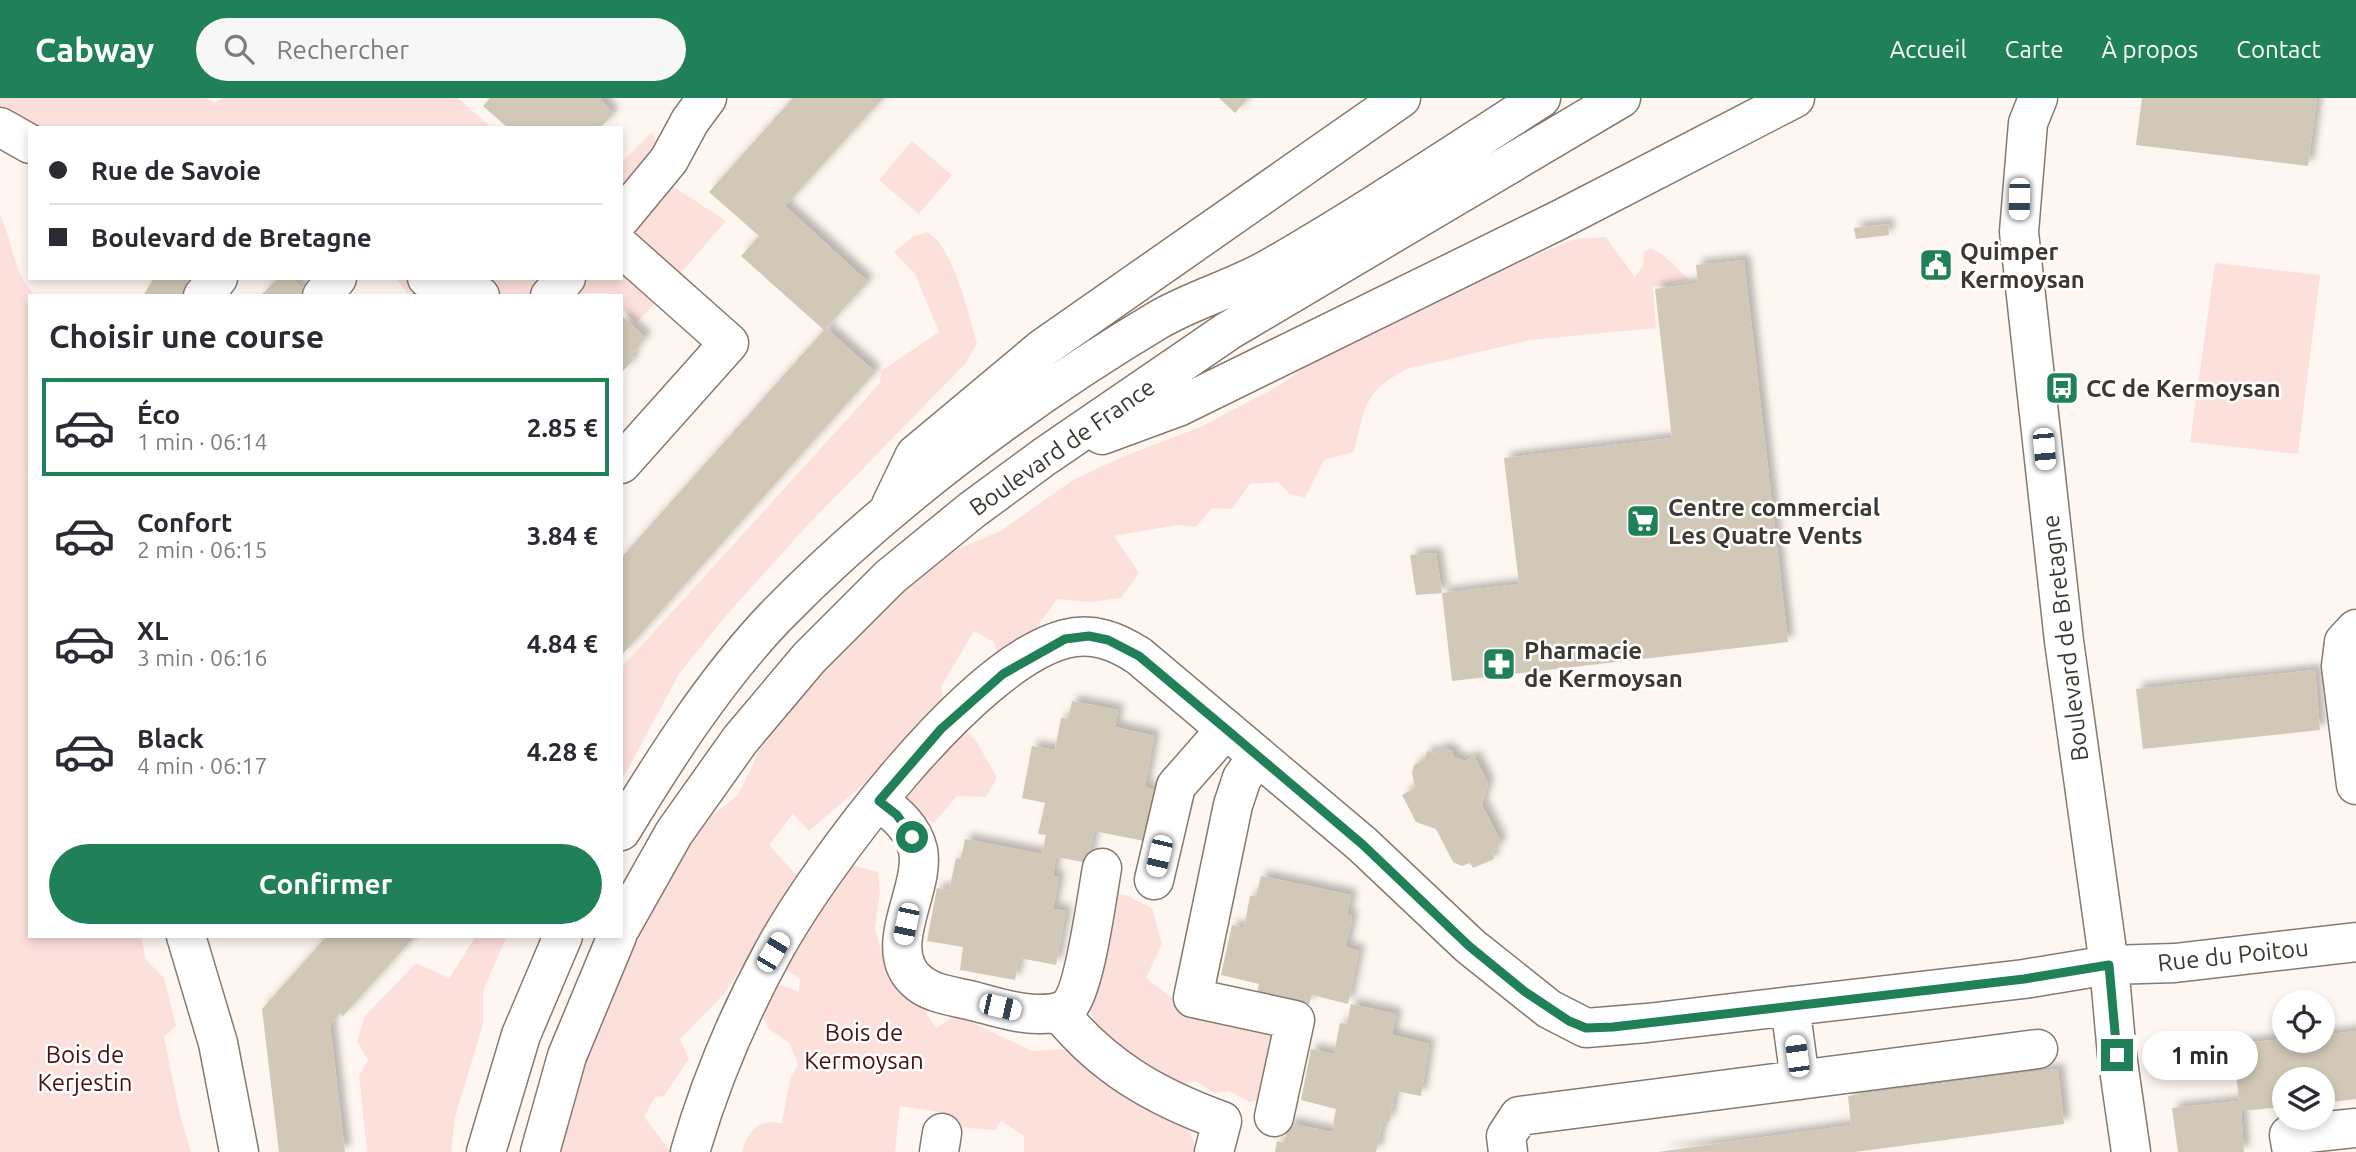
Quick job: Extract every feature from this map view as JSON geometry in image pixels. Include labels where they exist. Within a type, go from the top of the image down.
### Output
[{"type":"street","points":[[623,216],[669,160],[690,121],[707,98]]},
{"type":"street","points":[[889,511],[915,455],[1043,348],[1401,98]]},
{"type":"street","name":"Boulevard de France","points":[[623,828],[659,769],[737,662],[775,618],[889,511],[1039,398],[1160,319],[1269,268],[1541,98]]},
{"type":"street","name":"Boulevard de France","points":[[623,923],[674,833],[740,740],[809,658],[890,578],[972,510],[1044,457],[1228,331],[1621,98]]},
{"type":"street","points":[[1044,457],[1178,407],[1603,198],[1795,98]]},
{"type":"street","name":"Boulevard de Bretagne","points":[[2029,106],[2018,232],[2063,633],[2109,965],[2117,1055],[2131,1152]]},
{"type":"street","points":[[0,127],[28,143]]},
{"type":"street","points":[[623,249],[729,343],[623,462]]},
{"type":"street","points":[[205,294],[216,280]]},
{"type":"street","points":[[324,294],[335,280]]},
{"type":"street","points":[[433,280],[474,294]]},
{"type":"street","points":[[552,294],[564,280]]},
{"type":"street","points":[[2356,629],[2344,642],[2341,666],[2356,785]]},
{"type":"street","name":"Rue du Poitou","points":[[690,1152],[725,1051],[773,952],[828,867],[925,746],[981,691],[1024,660],[1065,639],[1098,637],[1128,649],[1362,844],[1488,962],[1569,1021],[1586,1028],[1790,1006],[2109,965],[2175,963],[2356,942]]},
{"type":"street","points":[[1154,880],[1176,786],[1226,729]]},
{"type":"street","points":[[1258,757],[1242,778],[1233,805],[1193,998],[1295,1020],[1274,1117]]},
{"type":"street","points":[[879,801],[897,815],[917,847],[918,867],[903,942],[903,956],[912,977],[934,992],[1034,1014],[1059,1012],[1067,1008],[1078,988],[1102,868]]},
{"type":"street","points":[[187,938],[218,1043],[239,1152]]},
{"type":"street","points":[[486,1152],[526,1023],[563,938]]},
{"type":"street","points":[[540,1152],[567,1056],[616,938]]},
{"type":"street","points":[[1790,1006],[1800,1080]]},
{"type":"street","points":[[1059,1012],[1083,1040],[1129,1079],[1163,1098],[1222,1121],[1214,1152]]},
{"type":"street","points":[[1508,1152],[1506,1136],[1519,1116],[2038,1049]]},
{"type":"street","points":[[2291,1152],[2289,1136],[2356,1128]]},
{"type":"green space","points":[[0,98],[206,98],[215,103],[222,98],[458,98],[490,126],[36,126],[0,110]]},
{"type":"green space","points":[[652,132],[671,185],[726,221],[637,323],[623,310],[623,294],[408,294],[397,280],[623,280],[623,161]]},
{"type":"green space","points":[[912,141],[952,175],[919,214],[879,180]]},
{"type":"green space","name":"Bois de Kerjestin","points":[[0,215],[22,278],[34,294],[28,294],[28,938],[141,938],[146,960],[164,978],[176,1026],[164,1037],[179,1111],[191,1152],[0,1152]]},
{"type":"green space","points":[[927,232],[945,251],[965,299],[977,343],[965,364],[803,530],[724,618],[679,674],[623,778],[623,666],[880,383],[881,371],[939,332],[915,274],[894,252],[914,236]]},
{"type":"green space","points":[[1606,237],[1635,277],[1644,264],[1643,253],[1650,248],[1662,254],[1690,280],[1653,287],[1656,328],[1530,340],[1407,369],[1382,385],[1374,394],[1364,412],[1354,452],[1324,460],[1305,498],[1290,494],[1278,482],[1250,484],[1232,509],[1212,508],[1196,527],[1177,525],[1114,536],[1139,573],[1121,598],[1090,602],[1057,599],[1034,631],[999,660],[994,642],[974,631],[941,687],[945,709],[977,742],[997,778],[986,797],[957,796],[934,823],[919,813],[880,770],[809,831],[793,814],[769,845],[799,878],[724,994],[680,1039],[689,1059],[664,1096],[655,1097],[644,1117],[671,1152],[557,1152],[567,1106],[618,966],[667,880],[710,817],[738,795],[760,749],[787,717],[808,685],[938,558],[1002,530],[1073,480],[1122,457],[1200,427],[1278,386],[1304,368],[1533,256],[1574,239]]},
{"type":"green space","points":[[2215,263],[2320,275],[2298,454],[2190,442]]},
{"type":"green space","name":"Bois de Kermoysan","points":[[841,862],[878,872],[880,891],[875,928],[884,961],[922,993],[925,1011],[936,1028],[956,1015],[1032,1051],[1059,1049],[1084,1053],[1101,1046],[1096,1023],[1080,992],[1105,893],[1126,895],[1152,908],[1162,944],[1146,978],[1197,1017],[1215,1023],[1253,1023],[1275,1037],[1263,1098],[1250,1102],[1229,1091],[1214,1093],[1196,1081],[1185,1084],[1170,1112],[1191,1135],[1194,1152],[1024,1152],[1024,1136],[1001,1121],[995,1130],[942,1126],[940,1112],[900,1106],[895,1152],[742,1152],[747,1138],[755,1128],[767,1123],[782,1123],[790,1079],[798,1064],[789,1043],[769,1029],[759,1009],[772,988],[782,985],[799,992],[800,978],[777,966]]},
{"type":"green space","points":[[475,938],[506,938],[483,991],[483,1024],[455,1117],[451,1152],[367,1152],[359,1076],[368,1060],[357,1041],[365,1016],[416,963],[449,978]]},
{"type":"building","points":[[490,98],[600,98],[613,114],[602,126],[506,126],[483,106]]},
{"type":"building","points":[[793,98],[883,98],[785,206],[868,282],[826,328],[875,372],[623,654],[623,556],[824,330],[741,256],[759,236],[709,192]]},
{"type":"building","points":[[1219,98],[1248,98],[1235,113]]},
{"type":"building","points":[[2142,98],[2317,98],[2308,166],[2136,145]]},
{"type":"building","points":[[1888,224],[1889,235],[1856,239],[1854,228]]},
{"type":"building","name":"Centre commercial Les Quatre Vents","points":[[1744,260],[1788,642],[1452,681],[1442,593],[1519,584],[1504,458],[1672,438],[1655,289],[1698,283],[1696,265]]},
{"type":"building","points":[[153,280],[197,280],[187,294],[144,294]]},
{"type":"building","points":[[277,280],[294,280],[305,291],[303,294],[262,294]]},
{"type":"building","points":[[623,317],[646,338],[631,355],[634,359],[623,371]]},
{"type":"building","points":[[1436,553],[1442,593],[1416,595],[1410,555]]},
{"type":"building","points":[[2315,670],[2320,730],[2143,749],[2136,689]]},
{"type":"building","points":[[1072,701],[1118,710],[1115,727],[1154,736],[1145,787],[1154,790],[1144,841],[1094,831],[1088,863],[1056,857],[1053,876],[1059,877],[1053,909],[1066,911],[1056,965],[1019,958],[1015,980],[960,970],[963,947],[927,941],[937,888],[949,890],[956,858],[961,859],[965,839],[1042,854],[1046,835],[1038,834],[1045,803],[1022,798],[1032,746],[1055,750],[1061,718],[1068,719]]},
{"type":"building","points":[[1443,748],[1452,751],[1454,757],[1465,761],[1474,756],[1488,783],[1482,805],[1500,840],[1499,847],[1492,851],[1494,859],[1473,868],[1470,863],[1462,866],[1453,862],[1436,829],[1416,822],[1402,795],[1415,788],[1412,773],[1414,765],[1424,760],[1427,751],[1434,753]]},
{"type":"building","points":[[1261,876],[1351,895],[1347,914],[1352,917],[1346,947],[1359,951],[1348,1004],[1312,995],[1309,1004],[1257,992],[1259,984],[1221,975],[1232,925],[1244,928],[1250,896],[1256,896]]},
{"type":"building","points":[[325,938],[413,938],[343,1016],[340,1013],[330,1025],[345,1152],[279,1152],[262,1009]]},
{"type":"building","points":[[1351,1004],[1396,1014],[1392,1035],[1429,1044],[1421,1096],[1395,1091],[1389,1122],[1383,1121],[1376,1152],[1275,1152],[1277,1141],[1284,1143],[1289,1123],[1332,1132],[1336,1109],[1301,1100],[1311,1049],[1334,1054],[1340,1023],[1347,1024]]},
{"type":"building","points":[[2356,1031],[2356,1099],[2335,1101],[2335,1067],[2272,1067],[2272,1108],[2241,1111],[2244,1152],[2178,1152],[2172,1108],[2239,1101],[2233,1044],[2272,1040],[2272,1053],[2335,1053],[2335,1033]]},
{"type":"building","points":[[2058,1069],[2064,1124],[1855,1152],[1658,1152],[1851,1125],[1848,1096]]},
{"type":"place","name":"Quimper Kermoysan","points":[[1936,265]]},
{"type":"place","name":"CC de Kermoysan","points":[[2062,388]]},
{"type":"place","name":"Centre commercial Les Quatre Vents","points":[[1643,521]]},
{"type":"place","name":"Pharmacie de Kermoysan","points":[[1499,664]]},
{"type":"route","points":[[912,837],[897,815],[879,801],[925,746],[981,691],[1024,660],[1065,639],[1098,637],[1139,656],[1362,844],[1497,970],[1549,1009],[1586,1028],[2024,979],[2109,965],[2117,1055]]}]
